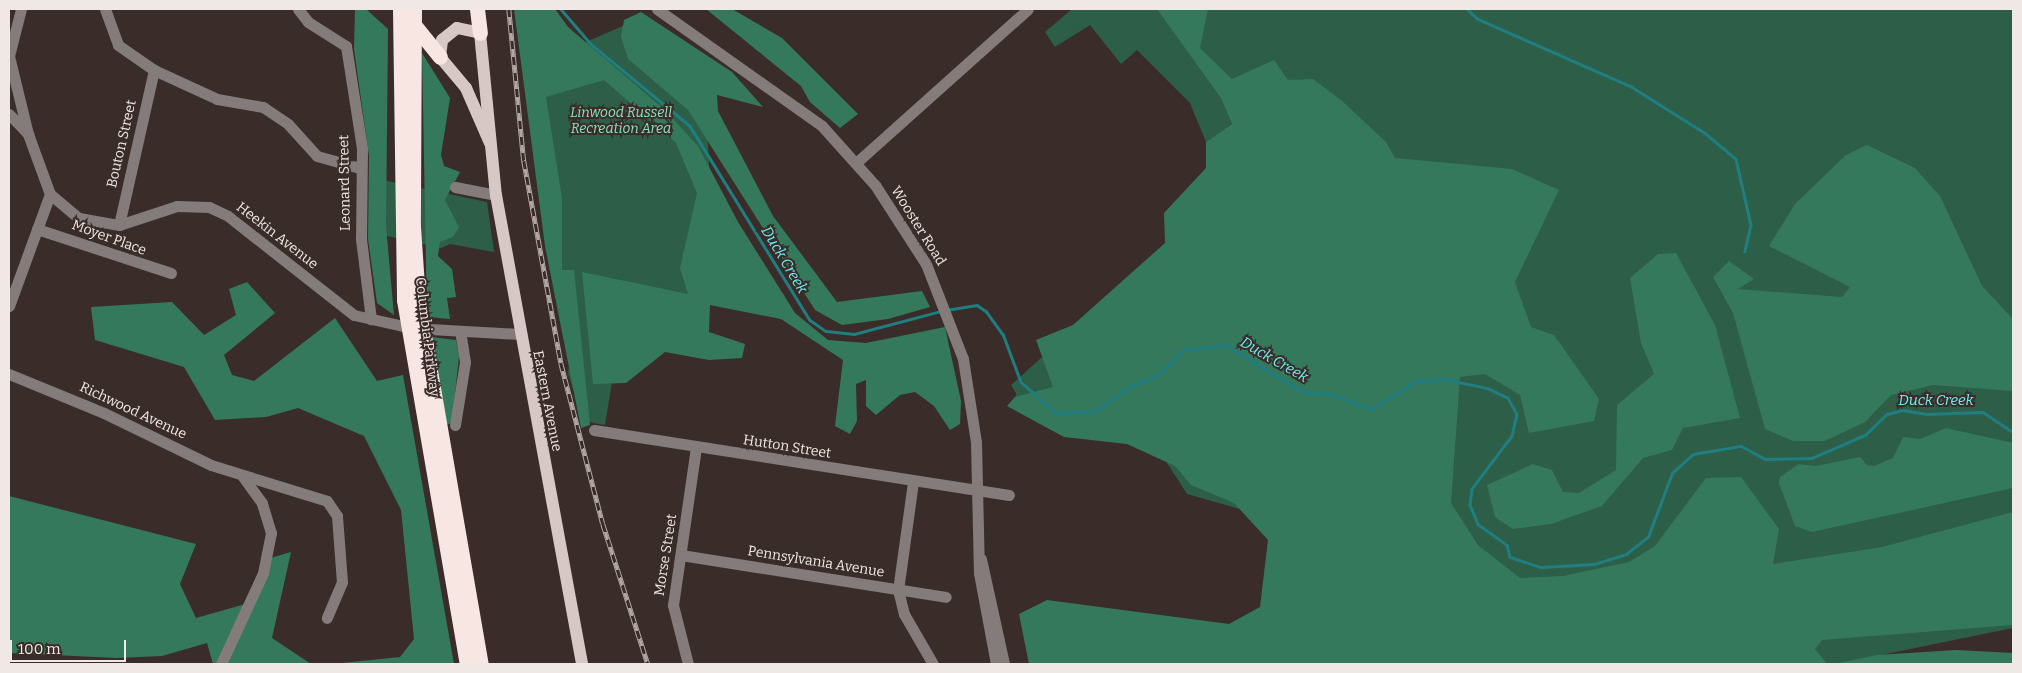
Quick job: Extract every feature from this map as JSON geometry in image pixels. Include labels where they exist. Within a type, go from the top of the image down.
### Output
[{"type":"highway","name":"Columbia Parkway","points":[[400,9],[400,49],[411,300],[418,356],[467,664]]},
{"type":"highway","points":[[400,9],[440,57]]},
{"type":"highway","name":"Columbia Parkway","points":[[411,300],[414,9]]},
{"type":"highway","points":[[477,9],[480,33]]},
{"type":"highway","name":"Columbia Parkway","points":[[418,356],[481,664]]},
{"type":"main road","points":[[480,33],[451,30],[442,40],[440,57],[466,88],[490,143]]},
{"type":"main road","name":"Eastern Avenue","points":[[480,33],[496,195],[519,334],[582,664]]},
{"type":"street","points":[[10,299],[50,194],[28,134],[9,56],[21,9]]},
{"type":"street","points":[[105,9],[118,45],[154,70],[210,97],[263,107],[288,124],[317,156],[360,168]]},
{"type":"street","name":"Leonard Street","points":[[298,9],[308,22],[346,46],[362,148],[360,168],[361,239],[372,319]]},
{"type":"street","name":"Wooster Road","points":[[657,9],[803,110],[856,162],[894,212],[938,289],[958,342],[976,442],[975,488],[981,559],[989,640],[996,664]]},
{"type":"street","points":[[856,162],[1028,9]]},
{"type":"street","name":"Bouton Street","points":[[119,225],[154,70]]},
{"type":"street","points":[[9,114],[28,134]]},
{"type":"street","points":[[455,187],[496,195]]},
{"type":"street","name":"Heekin Avenue","points":[[50,194],[79,218],[119,225],[177,206],[209,207],[228,216],[345,309],[372,319],[460,332],[519,334]]},
{"type":"street","name":"Moyer Place","points":[[37,229],[171,274]]},
{"type":"street","points":[[455,425],[465,362],[460,332]]},
{"type":"street","name":"Richwood Avenue","points":[[9,374],[243,477],[322,498],[335,510],[342,582],[327,618]]},
{"type":"street","name":"Hutton Street","points":[[594,430],[913,482],[975,488]]},
{"type":"street","name":"Morse Street","points":[[688,664],[673,605],[696,448]]},
{"type":"street","points":[[221,664],[263,573],[271,533],[267,512],[243,477]]},
{"type":"street","points":[[913,482],[898,590],[904,614],[932,662]]},
{"type":"street","points":[[975,488],[1009,495]]},
{"type":"street","name":"Pennsylvania Avenue","points":[[681,555],[946,597]]},
{"type":"street","name":"Wooster Road","points":[[981,559],[1004,664]]},
{"type":"street","points":[[989,640],[990,664]]},
{"type":"green space","points":[[355,9],[366,9],[388,29],[386,226],[394,315],[377,303],[368,239],[369,156],[354,49]]},
{"type":"green space","points":[[514,9],[555,9],[568,27],[665,110],[698,146],[738,222],[795,313],[828,340],[866,343],[945,327],[961,401],[960,424],[950,430],[934,406],[915,392],[900,395],[876,415],[866,406],[866,380],[856,384],[857,421],[850,434],[835,426],[843,360],[781,319],[710,305],[709,332],[745,344],[742,358],[709,360],[665,352],[626,383],[593,384],[582,272],[688,294],[680,268],[697,193],[676,143],[604,80],[546,97],[562,198],[562,270],[574,270],[590,425],[581,428],[545,246]]},
{"type":"green space","points":[[706,9],[732,9],[782,38],[858,114],[840,128],[810,102],[801,86]]},
{"type":"green space","points":[[1072,9],[2013,9],[2013,628],[1837,664],[1280,664],[1289,523],[1187,494],[1148,433],[1015,404],[1016,393],[1011,385],[1267,155],[1225,107],[1232,124],[1206,142],[1190,103],[1137,50],[1121,64],[1090,25],[1055,47],[1045,32]]},
{"type":"green space","points":[[1157,9],[1208,9],[1200,48],[1232,79],[1274,60],[1288,80],[1313,79],[1341,100],[1386,142],[1395,158],[1512,169],[1559,190],[1515,282],[1531,327],[1554,335],[1599,399],[1594,421],[1529,433],[1520,395],[1485,374],[1460,377],[1451,503],[1478,545],[1520,578],[1563,576],[1629,562],[1655,546],[1706,478],[1741,477],[1779,529],[1773,564],[1882,547],[2013,512],[2013,625],[1822,640],[1815,649],[1827,664],[1029,664],[1019,614],[1047,600],[1229,624],[1260,607],[1268,540],[1234,503],[1191,485],[1175,466],[1127,444],[1064,437],[1007,406],[1015,397],[1053,387],[1036,340],[1073,325],[1165,243],[1164,213],[1206,168],[1206,142],[1232,124],[1221,98]]},
{"type":"green space","points":[[641,12],[732,72],[763,107],[717,95],[718,111],[773,216],[837,302],[922,291],[930,307],[888,319],[842,325],[815,310],[688,110],[628,59],[621,37],[624,20]]},
{"type":"green space","name":"Linwood Russell Recreation Area","points":[[634,21],[704,72],[710,181],[694,344],[619,339],[605,425],[583,421],[568,373],[573,337],[525,41],[545,60]]},
{"type":"green space","points":[[422,53],[450,98],[441,155],[444,166],[460,172],[445,200],[459,227],[453,237],[440,242],[438,256],[452,269],[456,297],[447,298],[450,319],[427,317]]},
{"type":"green space","points":[[1867,145],[1915,168],[1940,196],[1982,286],[2013,319],[2013,391],[1933,385],[1891,395],[1865,422],[1825,441],[1793,441],[1765,429],[1733,313],[1713,277],[1729,261],[1754,279],[1738,289],[1842,297],[1850,287],[1769,246],[1795,204],[1846,155]]},
{"type":"green space","points":[[373,178],[487,202],[494,252],[450,244],[441,248],[369,232]]},
{"type":"green space","points":[[1676,253],[1715,325],[1740,418],[1683,428],[1672,450],[1643,458],[1602,506],[1551,524],[1513,529],[1495,517],[1487,485],[1533,464],[1552,470],[1563,492],[1579,493],[1616,470],[1617,405],[1654,374],[1641,343],[1630,278],[1658,254]]},
{"type":"green space","points":[[247,282],[275,313],[224,355],[232,375],[254,381],[335,318],[377,381],[403,375],[454,664],[332,664],[400,657],[414,639],[401,510],[364,436],[298,408],[266,417],[215,420],[184,367],[95,340],[91,307],[172,302],[204,335],[236,315],[229,289]]},
{"type":"green space","points":[[431,337],[456,340],[459,356],[452,423],[445,425]]},
{"type":"green space","points":[[1946,428],[2013,443],[2013,488],[1812,532],[1795,526],[1779,483],[1780,477],[1799,464],[1816,466],[1860,457],[1867,465],[1874,466],[1893,458],[1903,437],[1920,439]]},
{"type":"green space","points":[[9,496],[196,544],[180,584],[196,618],[249,603],[267,559],[291,552],[272,638],[311,664],[213,664],[207,643],[162,656],[117,658],[9,653]]},
{"type":"green space","points":[[1956,650],[2013,653],[2013,664],[1834,664],[1877,655]]},
{"type":"waterway","name":"Duck Creek","points":[[561,9],[591,44],[690,126],[810,320],[826,331],[854,334],[941,311]]},
{"type":"waterway","points":[[1467,9],[1478,19],[1632,87],[1705,133],[1736,159],[1751,225],[1745,251]]},
{"type":"waterway","name":"Duck Creek","points":[[946,310],[977,305],[986,311],[1003,334],[1021,382],[1056,413],[1096,411],[1129,387],[1158,375],[1184,350],[1226,345],[1303,392],[1331,394],[1372,409],[1416,381],[1444,379],[1487,388],[1508,398],[1517,414],[1512,436],[1472,489],[1470,505],[1478,524],[1507,545],[1510,557],[1541,567],[1594,564],[1626,554],[1648,537],[1672,473],[1693,454],[1741,446],[1765,459],[1812,458],[1865,435],[1887,414],[1903,410],[1926,414],[1983,412],[2013,432]]},
{"type":"railway","points":[[509,9],[524,161],[561,363],[603,524],[648,664]]}]
